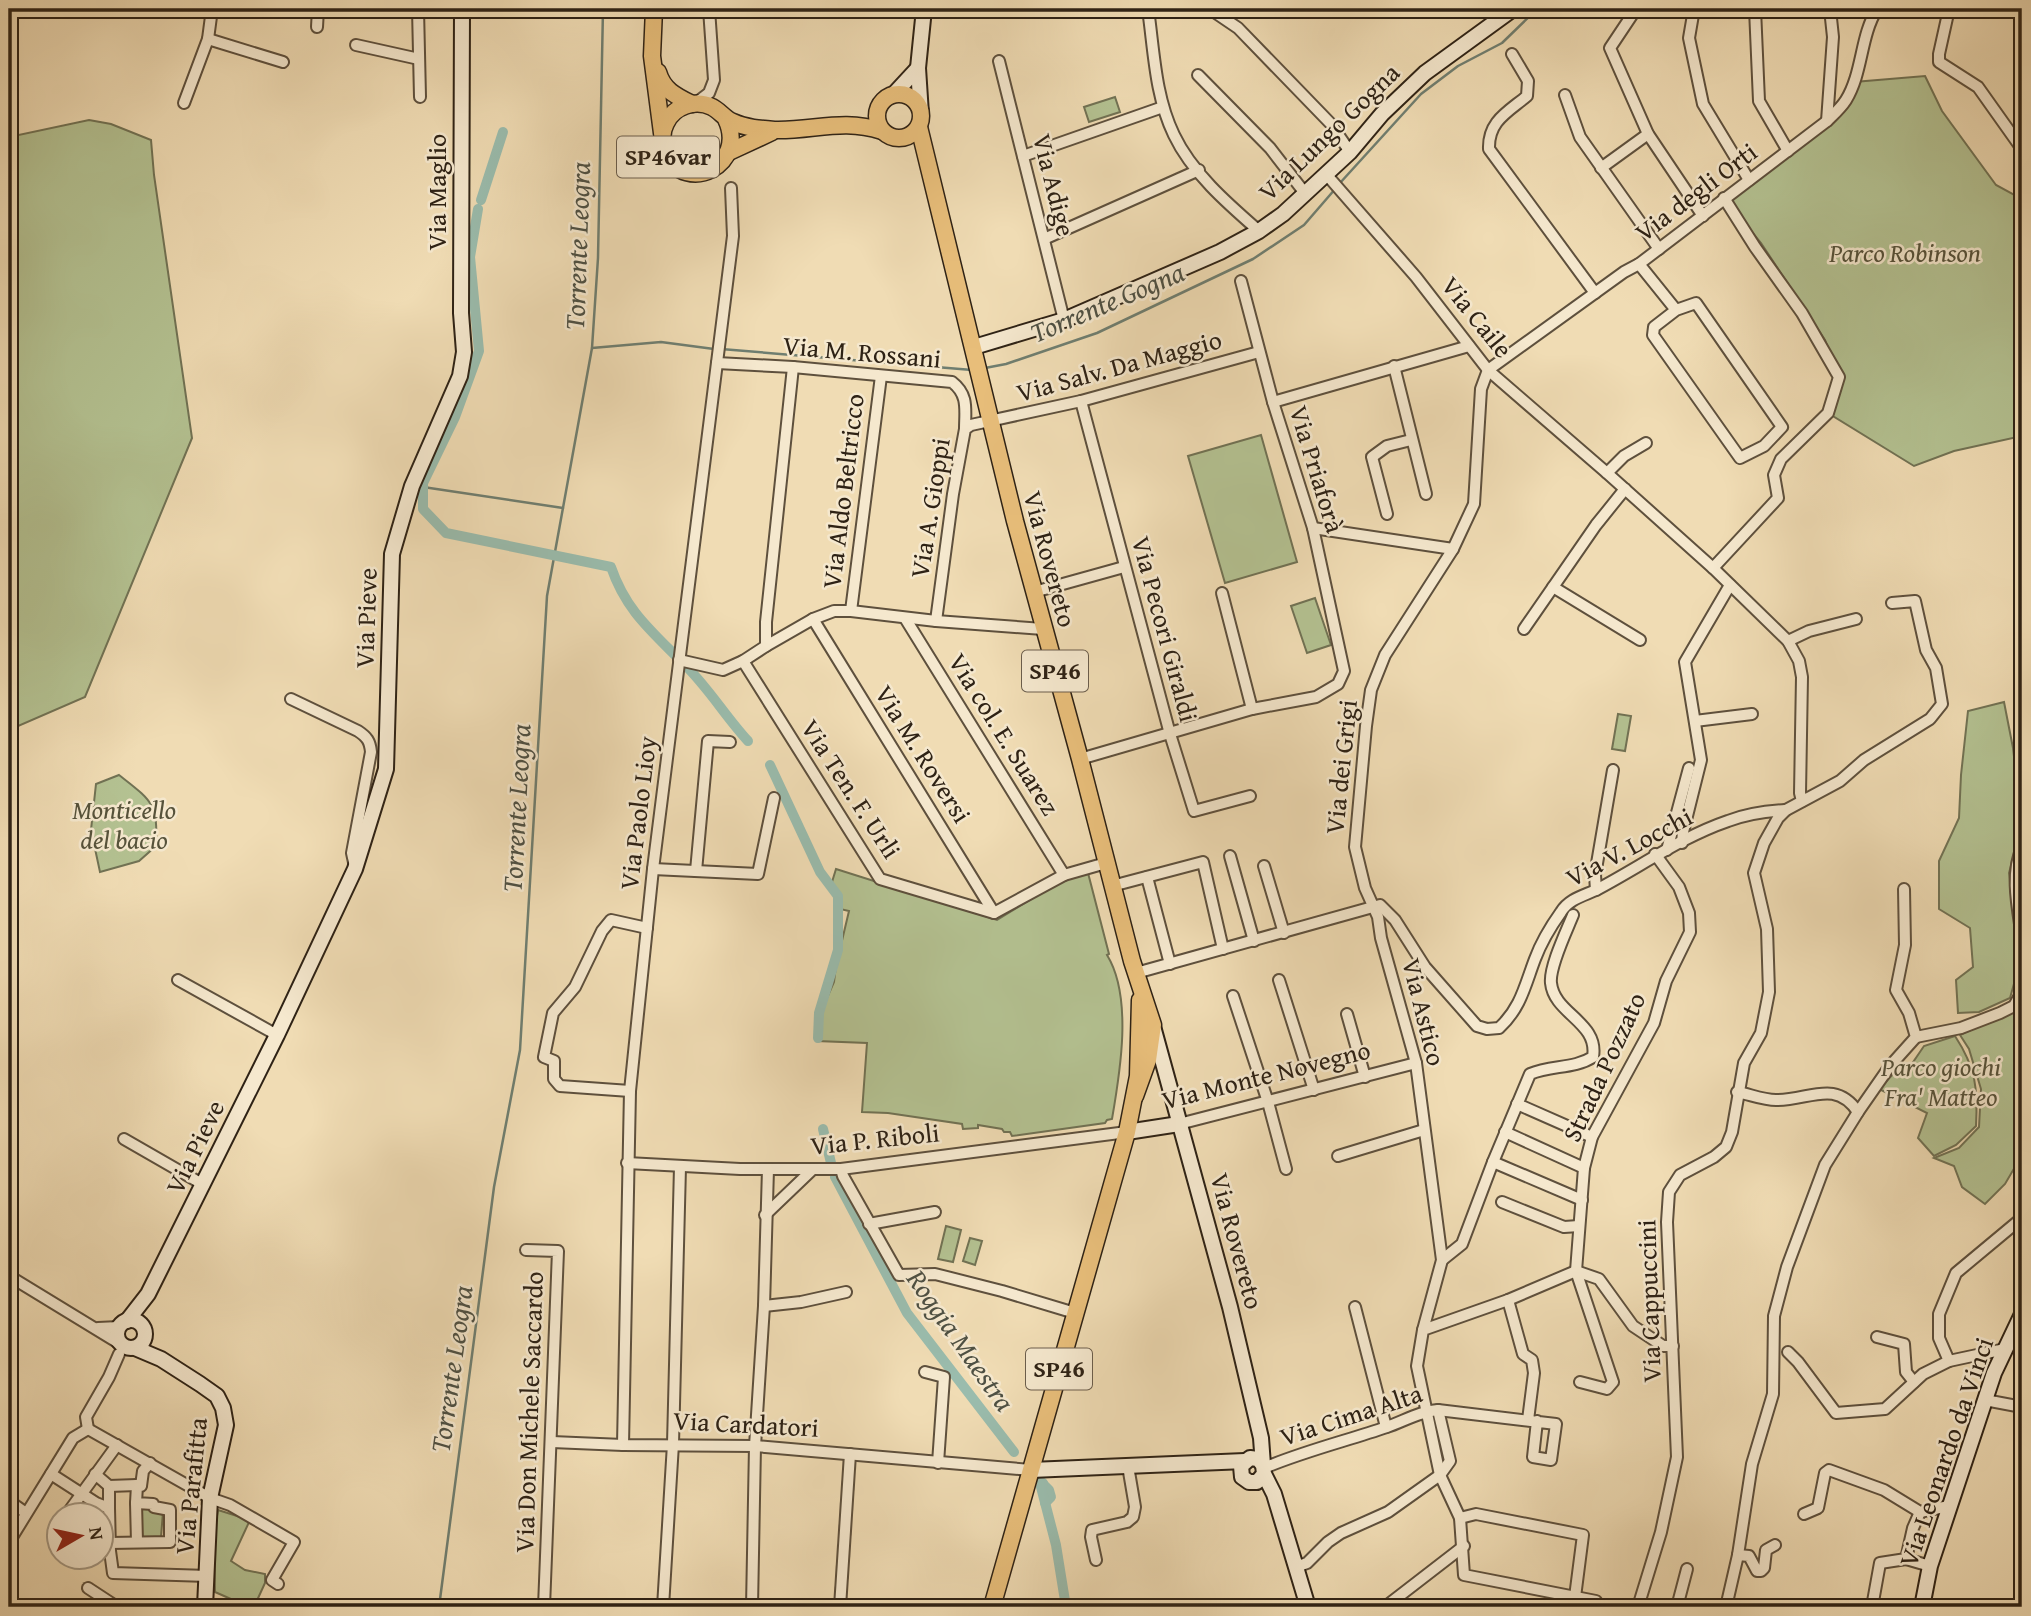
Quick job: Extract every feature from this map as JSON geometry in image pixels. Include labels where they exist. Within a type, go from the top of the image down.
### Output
[{"type":"main road","name":"SP46var","points":[[653,9],[652,56],[662,144],[666,155],[682,170],[704,173],[714,169],[723,162],[729,152],[732,135],[726,119]]},
{"type":"main road","name":"SP46var","points":[[653,35],[660,80],[666,88],[676,97],[713,107],[726,119],[748,127],[777,130],[835,124],[860,125],[888,135]]},
{"type":"main road","name":"SP46var","points":[[835,124],[864,114],[893,95]]},
{"type":"main road","points":[[879,106],[877,119],[888,135],[908,137],[920,121],[920,108],[906,95],[893,95]]},
{"type":"main road","name":"SP46var","points":[[662,133],[672,113],[694,103]]},
{"type":"main road","name":"SP46","points":[[920,121],[928,174],[975,353]]},
{"type":"main road","name":"SP46var","points":[[729,152],[777,130]]},
{"type":"main road","name":"SP46","points":[[888,135],[911,149],[928,174]]},
{"type":"main road","name":"Via Rovereto","points":[[975,353],[1043,629],[1080,759],[1148,1022]]},
{"type":"main road","name":"SP46","points":[[1135,1096],[1155,1058],[1148,1022]]},
{"type":"main road","name":"SP46","points":[[992,1607],[1127,1132],[1148,1022]]},
{"type":"street","points":[[184,103],[208,39],[212,9]]},
{"type":"street","points":[[317,27],[318,9]]},
{"type":"street","points":[[418,9],[420,97]]},
{"type":"street","name":"Via Maglio","points":[[460,376],[464,352],[461,313],[462,9]]},
{"type":"street","points":[[694,103],[709,93],[714,80],[709,9]]},
{"type":"street","name":"SP46","points":[[920,121],[918,68],[924,9]]},
{"type":"street","points":[[1149,9],[1157,76],[1163,107],[1173,134],[1226,202],[1259,231]]},
{"type":"street","points":[[1210,9],[1247,38],[1331,124],[1350,152]]},
{"type":"street","name":"Via Lungo Gogna","points":[[975,353],[1064,320],[1220,252],[1259,231],[1283,215],[1304,192],[1329,176],[1382,114],[1425,73],[1513,9]]},
{"type":"street","points":[[1636,9],[1610,48],[1648,134],[1703,216]]},
{"type":"street","points":[[1694,9],[1689,38],[1703,104],[1749,180]]},
{"type":"street","points":[[1755,9],[1759,101],[1788,151]]},
{"type":"street","points":[[1827,121],[1833,37],[1830,9]]},
{"type":"street","name":"Via degli Orti","points":[[1488,370],[1639,264],[1827,121],[1845,102],[1854,82],[1864,37],[1877,9]]},
{"type":"street","points":[[1949,9],[1939,62],[1978,87],[2022,149]]},
{"type":"street","points":[[208,39],[284,62]]},
{"type":"street","points":[[356,45],[419,59]]},
{"type":"street","points":[[1512,54],[1528,81],[1527,96],[1496,122],[1488,134],[1489,149],[1595,293]]},
{"type":"street","name":"Via Adige","points":[[999,61],[1064,320]]},
{"type":"street","points":[[893,95],[918,68]]},
{"type":"street","points":[[1198,75],[1270,148],[1304,192]]},
{"type":"street","points":[[1564,95],[1580,137],[1659,249]]},
{"type":"street","points":[[1023,156],[1163,107]]},
{"type":"street","points":[[1601,168],[1648,134]]},
{"type":"street","points":[[1044,239],[1199,170]]},
{"type":"street","name":"Via Caile","points":[[1329,176],[1416,277],[1488,370],[1713,568],[1788,641],[1799,661],[1802,677],[1802,801]]},
{"type":"street","name":"Via Paolo Lioy","points":[[623,1445],[630,1091],[653,869],[733,236],[731,188]]},
{"type":"street","points":[[1713,568],[1779,498],[1774,475],[1781,459],[1828,412],[1839,377],[1802,313],[1724,198]]},
{"type":"street","points":[[1639,264],[1676,310]]},
{"type":"street","name":"Via Priaforà","points":[[1241,281],[1273,402],[1313,528],[1344,671],[1338,684],[1316,697],[1252,709]]},
{"type":"street","points":[[1696,303],[1782,427],[1763,446],[1740,458],[1653,335],[1654,327],[1676,310],[1696,303]]},
{"type":"street","points":[[1273,402],[1469,346]]},
{"type":"street","name":"Via Salv. Da Maggio","points":[[990,422],[1081,401],[1259,352]]},
{"type":"street","name":"Via M. Rossani","points":[[717,359],[952,382],[960,388],[965,398],[965,429]]},
{"type":"street","points":[[1394,366],[1426,494]]},
{"type":"street","points":[[766,646],[766,622],[793,367]]},
{"type":"street","name":"Via dei Grigi","points":[[1373,908],[1356,847],[1371,690],[1385,655],[1453,549],[1474,504],[1481,389],[1488,370]]},
{"type":"street","name":"Via Pieve","points":[[123,1324],[148,1294],[204,1185],[355,869],[386,769],[392,554],[412,485],[460,376]]},
{"type":"street","name":"Via Aldo Beltricco","points":[[851,611],[881,376]]},
{"type":"street","name":"Via Pecori Giraldi","points":[[1081,401],[1170,734],[1194,811],[1250,796]]},
{"type":"street","name":"Via A. Gioppi","points":[[936,621],[965,429],[971,425],[990,422]]},
{"type":"street","points":[[1387,514],[1372,457],[1387,446],[1411,440]]},
{"type":"street","points":[[1607,473],[1624,456],[1646,443]]},
{"type":"street","points":[[1524,629],[1596,525],[1625,489]]},
{"type":"street","points":[[1313,528],[1453,549]]},
{"type":"street","points":[[1034,592],[1124,567]]},
{"type":"street","points":[[1682,843],[1701,760],[1685,662],[1730,585]]},
{"type":"street","points":[[1553,587],[1640,640]]},
{"type":"street","points":[[1080,759],[1252,709],[1222,593]]},
{"type":"street","name":"Via Cappuccini","points":[[1638,1607],[1661,1532],[1677,1457],[1667,1222],[1670,1192],[1680,1175],[1714,1157],[1726,1147],[1732,1132],[1744,1063],[1761,1033],[1769,992],[1767,929],[1754,873],[1764,843],[1778,818],[1786,810],[1840,781],[1864,760],[1930,719],[1942,704],[1936,668],[1926,650],[1915,601],[1892,603]]},
{"type":"street","points":[[679,660],[723,670],[743,662],[813,619],[834,611],[1043,629]]},
{"type":"street","name":"Via col. E. Suarez","points":[[905,618],[1064,875]]},
{"type":"street","name":"Via M. Roversi","points":[[813,619],[995,913]]},
{"type":"street","points":[[1788,641],[1809,631],[1856,619]]},
{"type":"street","name":"Via Ten. F. Urli","points":[[743,662],[880,879],[995,913]]},
{"type":"street","name":"Via Pieve","points":[[292,699],[358,731],[366,736],[370,744],[371,752],[352,853],[355,869]]},
{"type":"street","points":[[1695,721],[1752,714]]},
{"type":"street","points":[[696,872],[708,741],[730,742]]},
{"type":"street","points":[[1667,850],[1689,768]]},
{"type":"street","points":[[1596,890],[1595,875],[1613,770]]},
{"type":"street","points":[[653,869],[758,874],[774,798]]},
{"type":"street","name":"Via V. Locchi","points":[[1373,908],[1380,905],[1395,920],[1425,967],[1477,1026],[1499,1028],[1521,1002],[1536,956],[1562,909],[1574,899],[1596,890],[1655,855],[1728,821],[1766,811],[1786,810]]},
{"type":"street","points":[[2022,848],[2017,859],[2016,888],[2022,937]]},
{"type":"street","name":"Strada Pozzato","points":[[1576,1271],[1584,1168],[1592,1137],[1654,1023],[1667,981],[1690,932],[1689,914],[1679,887],[1655,855]]},
{"type":"street","points":[[1230,856],[1254,941]]},
{"type":"street","points":[[1112,886],[1203,862],[1223,949]]},
{"type":"street","points":[[995,913],[1064,875],[1106,863]]},
{"type":"street","points":[[1264,866],[1284,933]]},
{"type":"street","points":[[1147,877],[1170,964]]},
{"type":"street","points":[[1904,889],[1905,945],[1896,990],[1914,1024],[1916,1037]]},
{"type":"street","points":[[1138,979],[1170,964],[1373,908]]},
{"type":"street","name":"Via Astico","points":[[1373,908],[1378,917],[1381,938],[1416,1063],[1442,1260],[1423,1330],[1417,1366],[1440,1475],[1460,1518],[1464,1575],[1569,1596]]},
{"type":"street","points":[[1442,1260],[1462,1244],[1530,1074],[1545,1068],[1580,1065],[1594,1057],[1595,1047],[1588,1031],[1555,997],[1550,981],[1559,947],[1573,915]]},
{"type":"street","points":[[630,1091],[560,1086],[554,1079],[554,1061],[544,1057],[553,1013],[575,988],[602,931],[611,920],[647,928]]},
{"type":"street","points":[[1279,980],[1314,1090]]},
{"type":"street","points":[[178,981],[278,1035]]},
{"type":"street","points":[[1726,1607],[1738,1555],[1752,1464],[1773,1394],[1774,1315],[1787,1267],[1825,1166],[1890,1066],[1916,1037],[1961,1028],[2000,1013],[2014,1006],[2022,992]]},
{"type":"street","points":[[1233,996],[1268,1102],[1286,1169]]},
{"type":"street","points":[[1347,1014],[1365,1077]]},
{"type":"street","name":"Via Rovereto","points":[[1148,1022],[1155,1058],[1179,1124],[1224,1281],[1259,1429],[1255,1469],[1274,1494],[1308,1607]]},
{"type":"street","name":"Via Monte Novegno","points":[[1127,1132],[1179,1124],[1416,1063]]},
{"type":"street","points":[[1737,1092],[1776,1100],[1834,1093],[1850,1101],[1858,1112]]},
{"type":"street","points":[[1517,1104],[1592,1137]]},
{"type":"street","points":[[1338,1156],[1424,1130]]},
{"type":"street","name":"Via P. Riboli","points":[[627,1163],[680,1167],[841,1169],[1127,1132]]},
{"type":"street","points":[[1505,1132],[1584,1168]]},
{"type":"street","points":[[124,1139],[204,1185]]},
{"type":"street","points":[[1493,1162],[1582,1200]]},
{"type":"street","points":[[663,1607],[673,1444],[680,1167]]},
{"type":"street","points":[[752,1607],[755,1446],[764,1306],[768,1169]]},
{"type":"street","points":[[841,1169],[899,1275],[935,1274],[1075,1313]]},
{"type":"street","points":[[765,1215],[812,1170]]},
{"type":"street","points":[[1502,1202],[1564,1227],[1579,1226]]},
{"type":"street","points":[[869,1224],[935,1213]]},
{"type":"street","points":[[1949,1361],[1939,1338],[1939,1314],[1956,1273],[2022,1218]]},
{"type":"street","name":"Via Don Michele Saccardo","points":[[526,1250],[558,1251],[544,1607]]},
{"type":"street","points":[[1576,1271],[1613,1382],[1607,1389],[1580,1382]]},
{"type":"street","points":[[1423,1330],[1508,1300],[1576,1271],[1599,1279],[1633,1326],[1663,1346],[1673,1346]]},
{"type":"street","points":[[9,1276],[95,1327],[125,1349]]},
{"type":"street","points":[[764,1306],[802,1302],[846,1292]]},
{"type":"street","name":"Via Pieve","points":[[144,1332],[148,1294]]},
{"type":"street","name":"Via Cima Alta","points":[[1255,1469],[1386,1427],[1425,1411],[1438,1410],[1532,1421],[1532,1360],[1523,1354],[1508,1300]]},
{"type":"street","points":[[1355,1307],[1386,1427]]},
{"type":"street","name":"Via Leonardo da Vinci","points":[[1922,1607],[1930,1566],[1985,1400],[2022,1314]]},
{"type":"street","points":[[88,1429],[86,1417],[125,1349],[142,1344],[144,1332],[136,1321],[104,1329],[95,1327]]},
{"type":"street","points":[[123,1324],[118,1337],[125,1349]]},
{"type":"street","name":"Via Parafitta","points":[[144,1332],[161,1359]]},
{"type":"street","points":[[1877,1338],[1904,1344],[1906,1372],[1914,1382]]},
{"type":"street","name":"Via Parafitta","points":[[125,1349],[161,1359],[217,1396],[223,1408],[226,1425],[209,1498],[205,1607]]},
{"type":"street","points":[[1788,1352],[1836,1413],[1885,1409],[1923,1374],[1949,1361],[2005,1349]]},
{"type":"street","points":[[925,1372],[944,1377],[938,1463]]},
{"type":"street","points":[[1985,1400],[2022,1407]]},
{"type":"street","points":[[1296,1567],[1307,1563],[1328,1542],[1388,1512],[1440,1475],[1450,1461],[1438,1410]]},
{"type":"street","points":[[88,1429],[209,1498],[230,1505],[294,1542],[272,1580],[278,1584]]},
{"type":"street","points":[[9,1542],[73,1438],[88,1429]]},
{"type":"street","name":"Via Cardatori","points":[[552,1442],[755,1446],[1031,1471],[1221,1462],[1255,1469]]},
{"type":"street","points":[[76,1500],[117,1445]]},
{"type":"street","points":[[840,1607],[850,1454]]},
{"type":"street","points":[[95,1474],[109,1486],[141,1486],[143,1471],[150,1463]]},
{"type":"street","points":[[1096,1560],[1092,1530],[1127,1522],[1133,1517],[1135,1507],[1128,1466]]},
{"type":"street","points":[[1804,1514],[1818,1508],[1825,1473],[1829,1470],[1884,1490],[1920,1512],[1949,1506]]},
{"type":"street","points":[[51,1474],[94,1500]]},
{"type":"street","points":[[137,1485],[137,1542]]},
{"type":"street","points":[[109,1486],[109,1500]]},
{"type":"street","points":[[9,1501],[26,1513]]},
{"type":"street","points":[[116,1546],[137,1542],[170,1542],[170,1510],[154,1507],[153,1504],[136,1503]]},
{"type":"street","points":[[1906,1559],[1913,1528],[1920,1512]]},
{"type":"street","points":[[1460,1518],[1476,1514],[1583,1535],[1569,1596],[1558,1607]]},
{"type":"street","points":[[1738,1555],[1749,1556],[1757,1570],[1761,1571],[1764,1568],[1766,1550],[1775,1545]]},
{"type":"street","points":[[1385,1607],[1464,1546]]},
{"type":"street","points":[[1872,1607],[1880,1563],[1906,1559],[1930,1566]]},
{"type":"street","points":[[1677,1607],[1687,1569]]},
{"type":"street","points":[[112,1570],[113,1573],[208,1576]]},
{"type":"street","points":[[88,1588],[117,1607]]},
{"type":"street","points":[[1569,1596],[1596,1601]]},
{"type":"green space","name":"Parco Robinson","points":[[1925,76],[1942,111],[1996,185],[2022,199],[2022,436],[1954,451],[1914,466],[1828,413],[1839,377],[1825,340],[1761,243],[1724,198],[1827,121],[1854,82]]},
{"type":"green space","points":[[1115,97],[1120,112],[1089,122],[1084,107]]},
{"type":"green space","points":[[89,120],[111,124],[151,140],[192,438],[85,697],[9,730],[9,137]]},
{"type":"green space","points":[[1261,435],[1297,562],[1225,583],[1188,456]]},
{"type":"green space","points":[[1315,598],[1331,645],[1307,653],[1291,606]]},
{"type":"green space","points":[[2004,702],[2013,748],[2022,824],[2009,873],[2019,966],[2010,998],[1979,1012],[1958,1013],[1956,980],[1973,967],[1970,928],[1939,909],[1939,861],[1959,818],[1968,711]]},
{"type":"green space","points":[[1618,714],[1631,716],[1625,751],[1612,749]]},
{"type":"green space","name":"Monticello del bacio","points":[[119,775],[151,804],[156,820],[156,846],[139,861],[100,872],[91,830],[96,784]]},
{"type":"green space","points":[[836,869],[997,920],[1069,876],[1088,873],[1109,954],[1107,955],[1120,992],[1121,1058],[1112,1119],[1105,1123],[1012,1136],[1010,1132],[1004,1132],[1002,1129],[978,1125],[978,1128],[963,1129],[962,1124],[888,1113],[862,1112],[867,1043],[817,1041],[823,1007],[834,982],[849,911],[840,909],[832,882]]},
{"type":"green space","points":[[2022,1001],[2022,1155],[2005,1184],[1985,1204],[1962,1187],[1954,1166],[1934,1158],[1959,1148],[1979,1127],[1981,1089],[1969,1049],[1960,1035],[2019,1007]]},
{"type":"green space","name":"Parco giochi Fra' Matteo","points":[[1955,1036],[1974,1079],[1976,1126],[1956,1145],[1934,1156],[1918,1138],[1927,1113],[1879,1089],[1895,1072],[1907,1071],[1924,1046]]},
{"type":"green space","points":[[946,1226],[961,1230],[953,1262],[938,1259]]},
{"type":"green space","points":[[970,1238],[982,1241],[975,1265],[963,1261]]},
{"type":"green space","points":[[142,1506],[163,1512],[161,1537],[144,1537],[138,1534],[138,1514],[142,1511]]},
{"type":"green space","points":[[218,1510],[250,1520],[231,1561],[245,1570],[265,1574],[265,1583],[254,1607],[215,1592],[214,1534]]},
{"type":"waterway","name":"Torrente Leogra","points":[[439,1607],[494,1187],[520,1050],[547,596],[592,348],[598,258],[603,9]]},
{"type":"waterway","name":"Torrente Gogna","points":[[1340,183],[1421,94],[1458,66],[1502,43],[1537,9]]},
{"type":"waterway","name":"Roggia Maestra","points":[[481,200],[503,132]]},
{"type":"waterway","name":"Torrente Gogna","points":[[985,368],[1006,364],[1097,333],[1253,259],[1304,225],[1336,188]]},
{"type":"waterway","name":"Roggia Maestra","points":[[478,209],[470,257],[479,351],[455,417],[423,483],[423,509],[446,533],[611,567],[630,606],[678,658]]},
{"type":"waterway","name":"Torrente Gogna","points":[[592,348],[661,342],[714,349]]},
{"type":"waterway","name":"Torrente Gogna","points":[[721,349],[972,370]]},
{"type":"waterway","points":[[423,487],[563,508]]},
{"type":"waterway","name":"Roggia Maestra","points":[[683,663],[748,741]]},
{"type":"waterway","name":"Roggia Maestra","points":[[770,765],[820,872],[838,896],[838,950],[819,1013],[818,1038]]},
{"type":"waterway","name":"Roggia Maestra","points":[[823,1129],[831,1163]]},
{"type":"waterway","name":"Roggia Maestra","points":[[835,1177],[907,1313],[1014,1452]]},
{"type":"waterway","name":"Roggia Maestra","points":[[1041,1482],[1049,1490],[1051,1497],[1045,1503]]},
{"type":"waterway","name":"Roggia Maestra","points":[[1043,1483],[1041,1487],[1056,1545],[1066,1607]]}]
